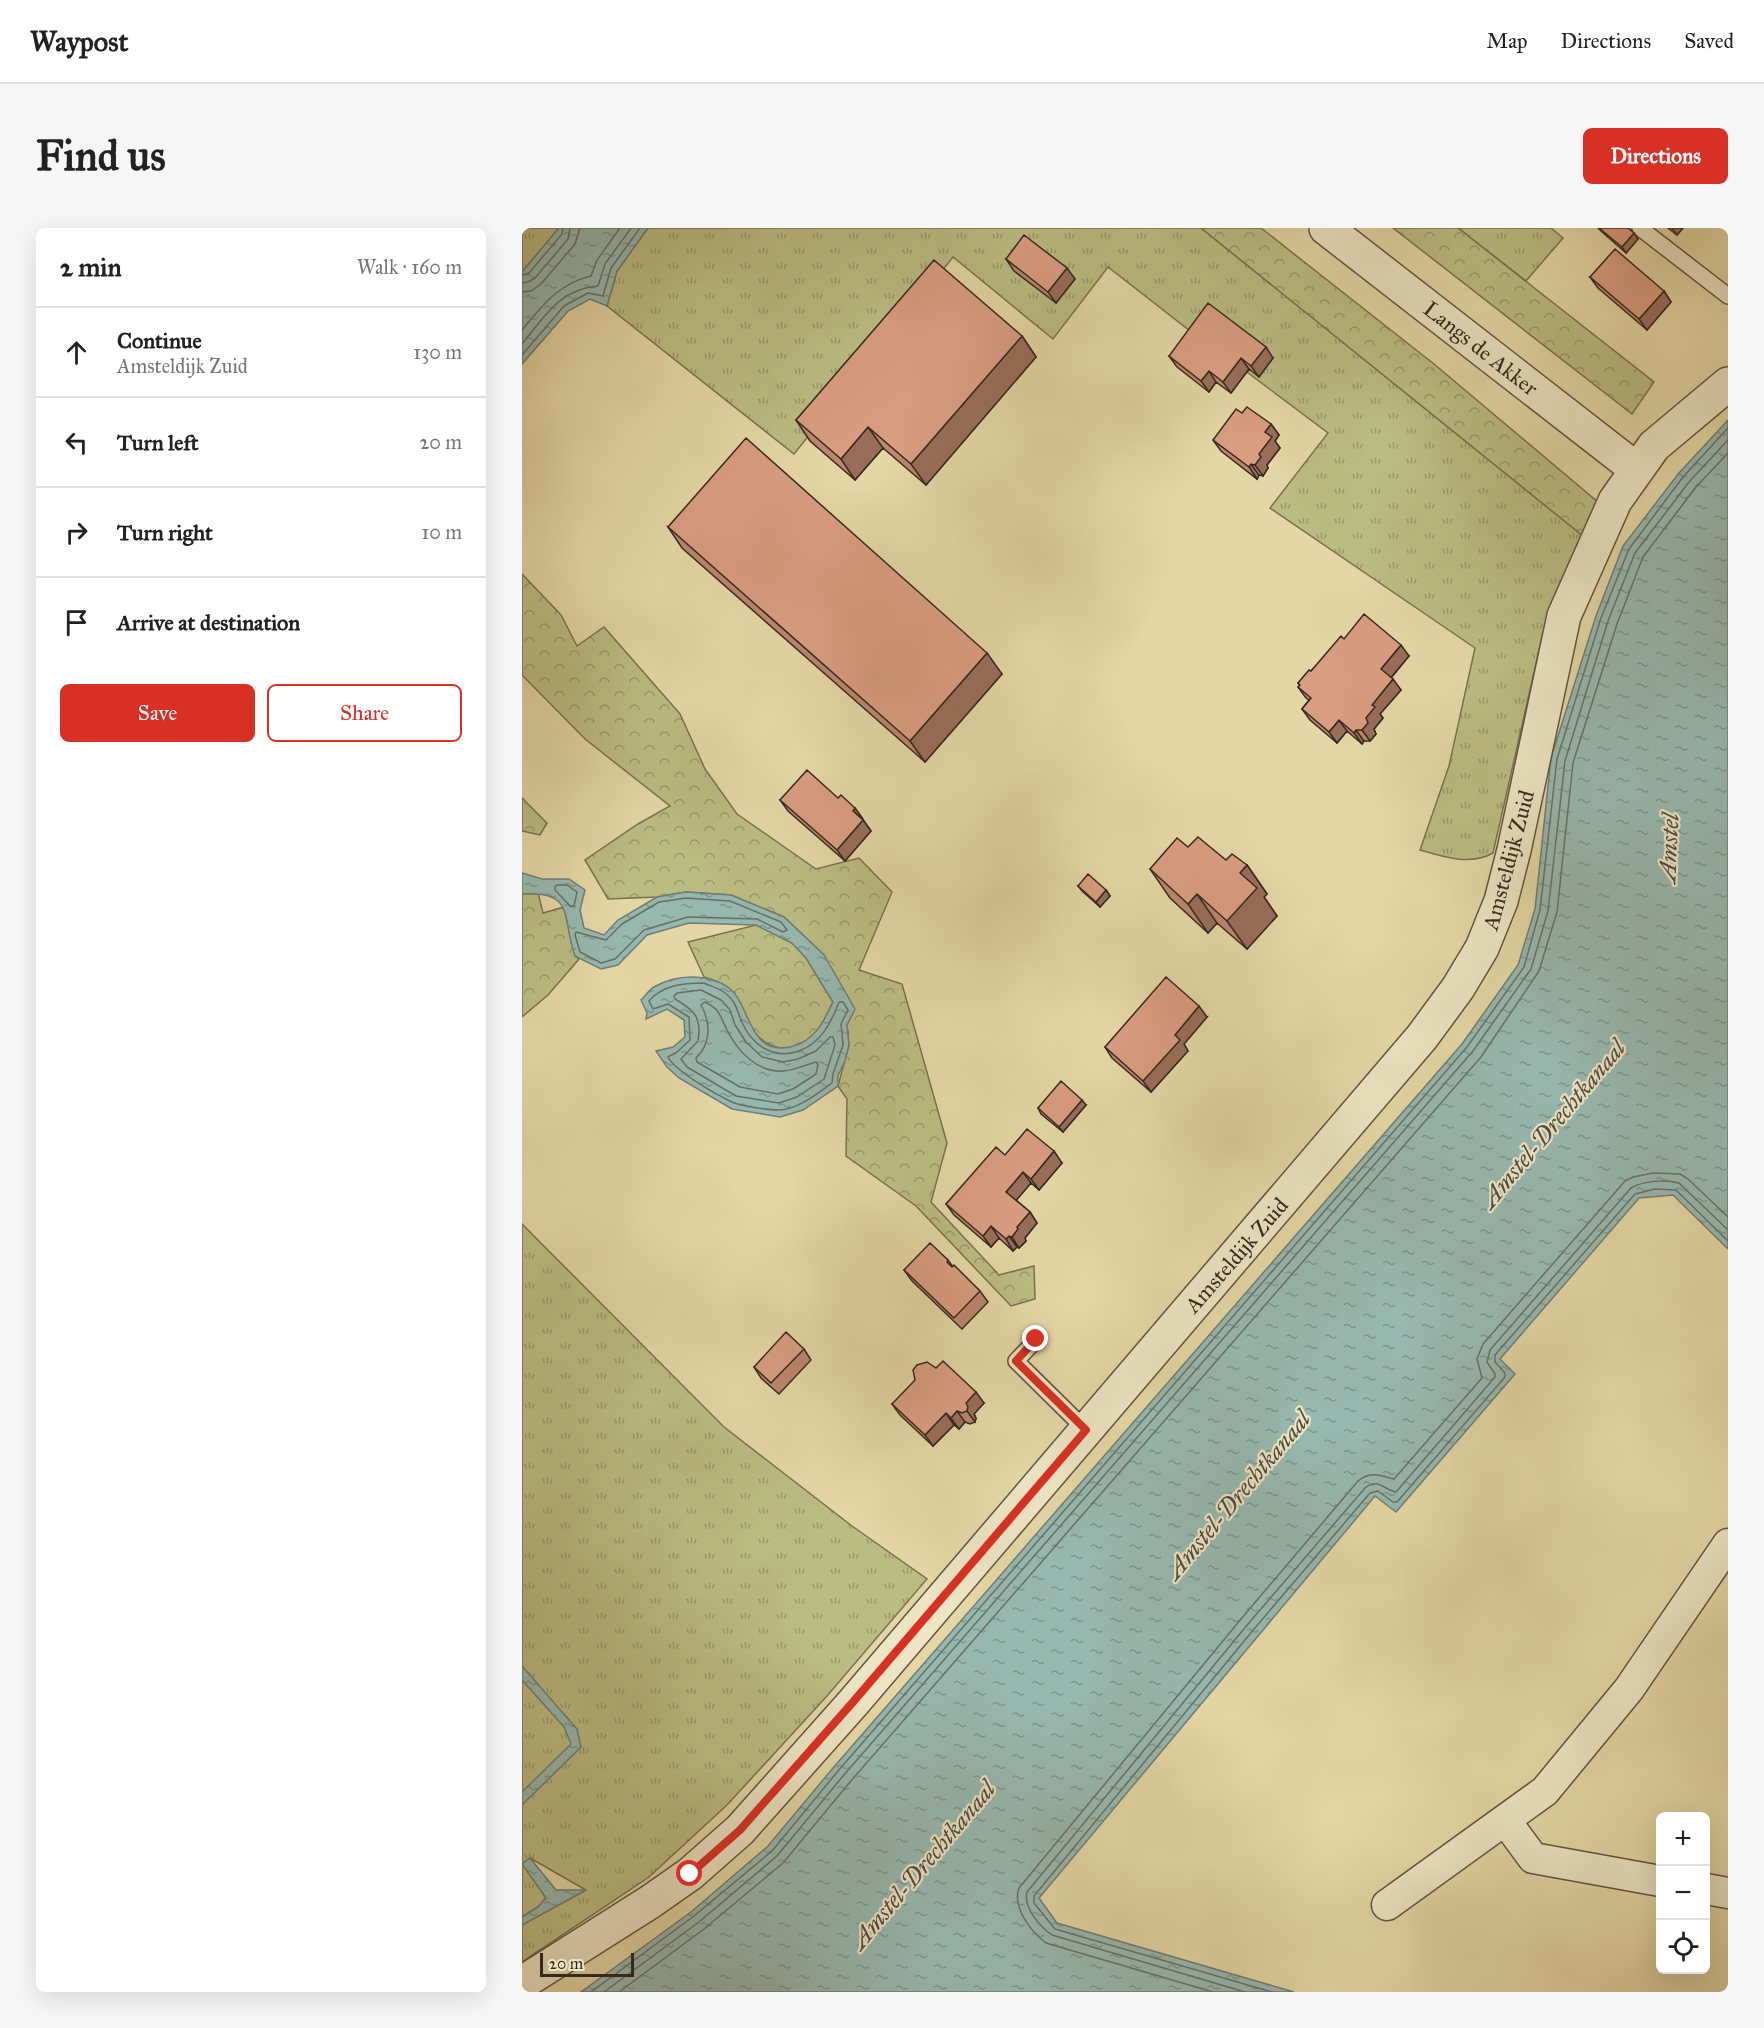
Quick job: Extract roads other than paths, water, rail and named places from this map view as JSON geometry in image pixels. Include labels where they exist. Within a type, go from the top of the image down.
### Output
[{"type":"street","name":"Langs de Akker","points":[[1326,228],[1636,469]]},
{"type":"street","name":"Amsteldijk Zuid","points":[[522,1983],[690,1874],[740,1830],[861,1694],[1422,1037],[1458,988],[1482,948],[1501,901],[1564,616],[1615,501],[1654,446],[1728,384]]},
{"type":"street","points":[[1387,1905],[1545,1791],[1629,1689],[1728,1544]]},
{"type":"street","points":[[1505,1820],[1533,1858],[1656,1880]]},
{"type":"street","points":[[1710,1890],[1728,1893]]},
{"type":"lane","points":[[1640,228],[1728,296]]},
{"type":"lane","points":[[1036,1339],[1016,1361],[1086,1430]]},
{"type":"water","points":[[559,228],[648,228],[617,271],[607,306],[590,299],[568,311],[522,364],[522,272]]},
{"type":"water","points":[[1728,420],[1728,1249],[1673,1195],[1639,1198],[1500,1359],[1515,1374],[1396,1512],[1375,1496],[1039,1898],[1057,1923],[1294,1992],[581,1992],[691,1912],[768,1846],[833,1768],[1462,1044],[1518,965],[1535,909],[1551,758],[1596,616],[1623,546],[1679,473]]},
{"type":"water","points":[[522,873],[542,879],[569,879],[585,890],[580,910],[584,928],[604,935],[618,920],[657,897],[686,892],[731,895],[784,917],[824,955],[855,1009],[847,1025],[849,1045],[838,1076],[838,1086],[803,1110],[780,1117],[732,1109],[679,1078],[667,1067],[656,1051],[673,1047],[685,1037],[684,1020],[667,1009],[646,1019],[647,1013],[641,1000],[654,987],[672,980],[692,977],[712,980],[729,988],[742,1006],[758,1037],[766,1044],[776,1048],[790,1047],[812,1036],[833,1002],[806,958],[792,943],[756,925],[689,923],[647,935],[618,965],[601,969],[575,956],[564,909],[559,902],[539,894],[522,894]]},
{"type":"water","points":[[522,1666],[577,1729],[581,1747],[522,1805],[522,1792],[571,1744],[564,1727],[522,1680]]},
{"type":"water","points":[[530,1858],[556,1890],[586,1890],[522,1925],[522,1917],[538,1907],[546,1898],[522,1864]]},
{"type":"water label","name":"Amstel","points":[[1669,848]]},
{"type":"water label","name":"Amstel-Drechtkanaal","points":[[1553,1124]]},
{"type":"water label","name":"Amstel-Drechtkanaal","points":[[1238,1495]]},
{"type":"water label","name":"Amstel-Drechtkanaal","points":[[923,1865]]}]
